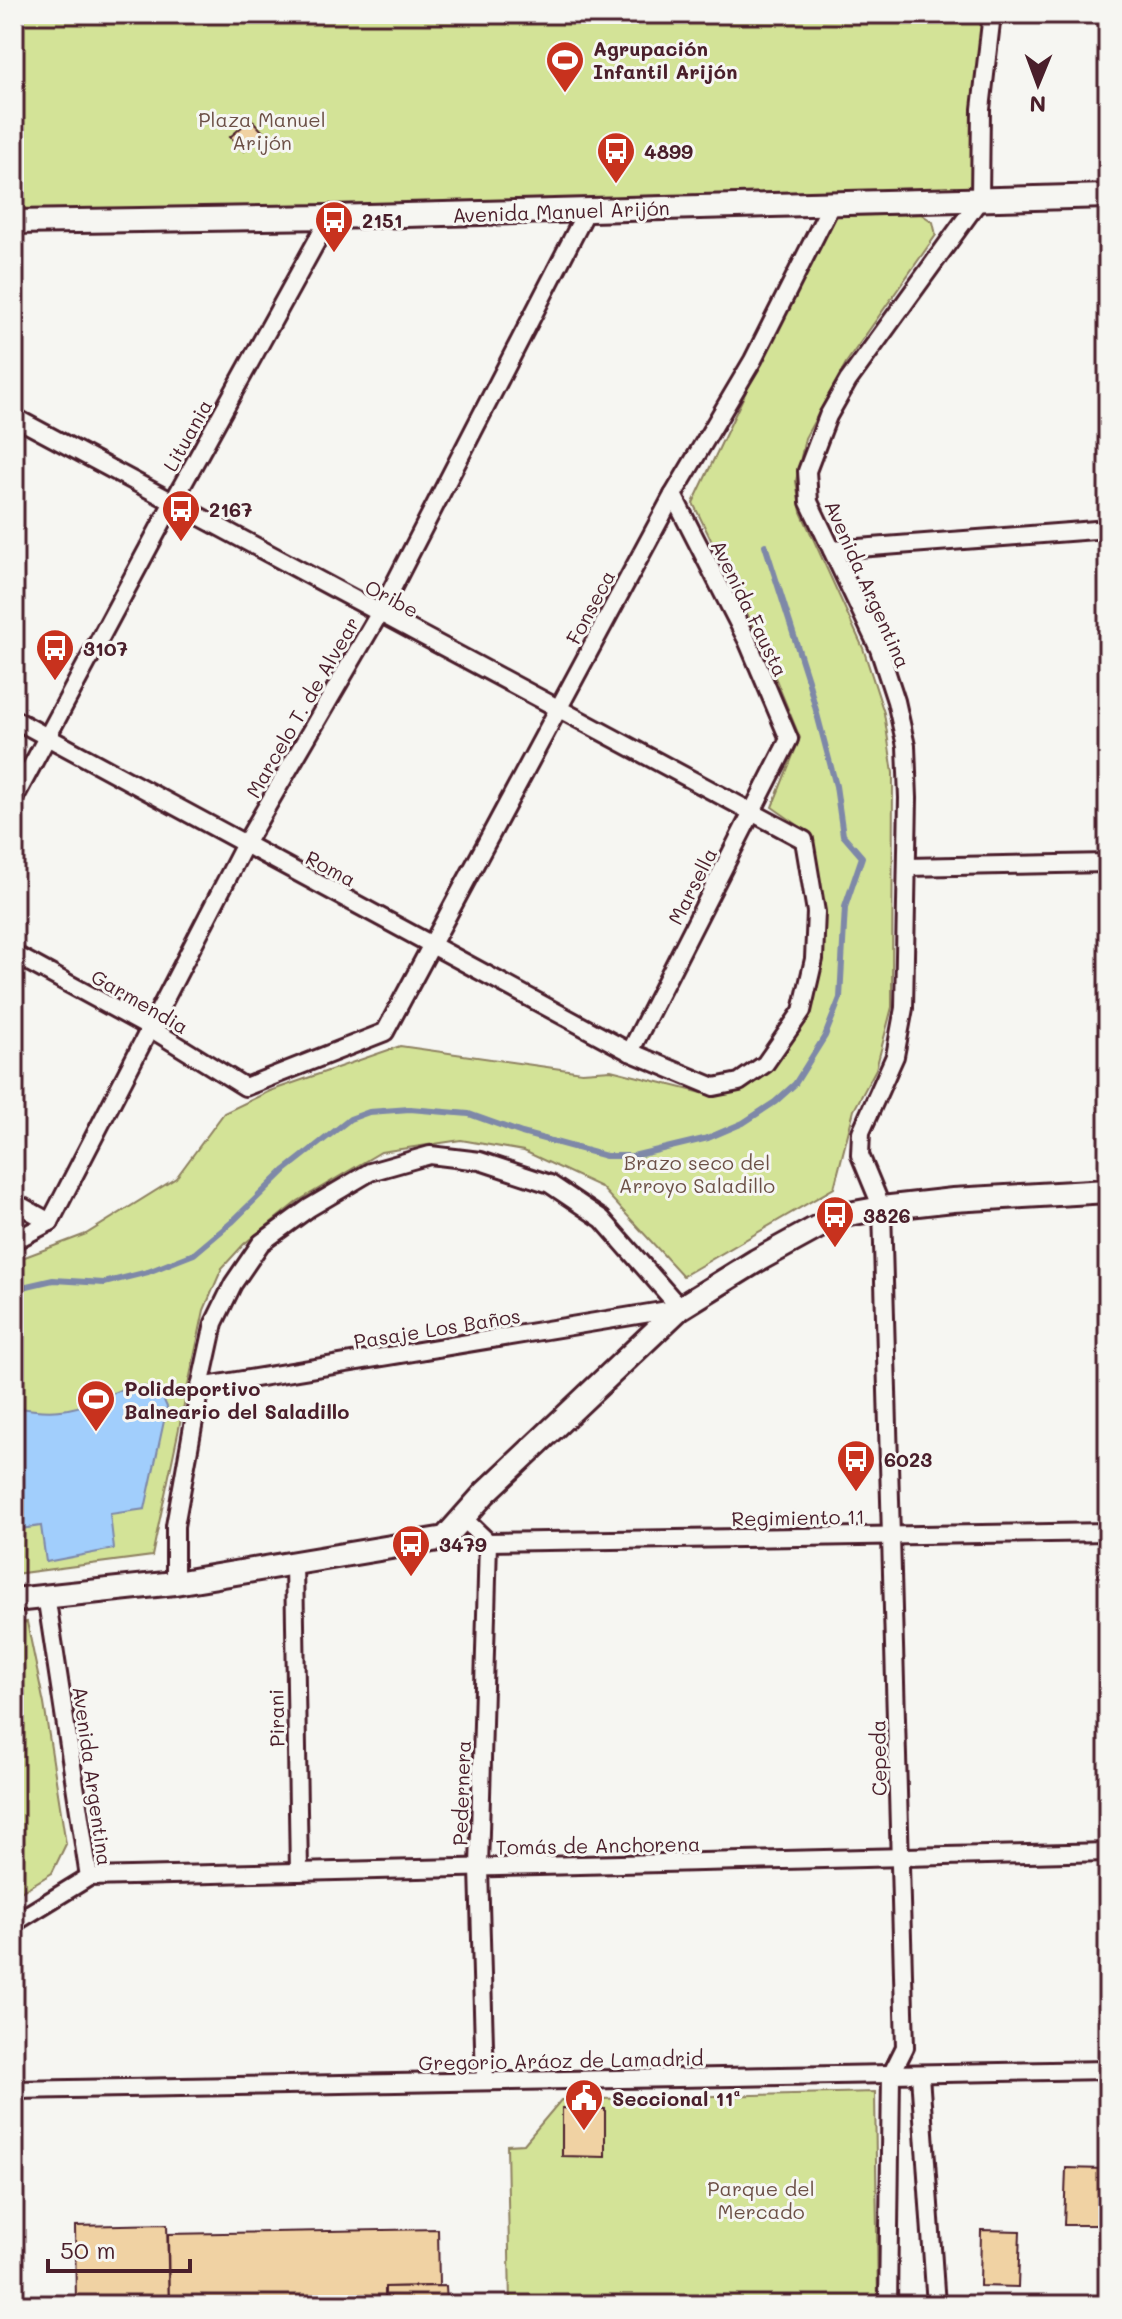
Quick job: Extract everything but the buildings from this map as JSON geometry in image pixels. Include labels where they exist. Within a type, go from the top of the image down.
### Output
[{"type":"street","points":[[980,199],[981,109],[992,14]]},
{"type":"street","name":"Avenida Manuel Arijón","points":[[14,222],[330,217],[1108,196]]},
{"type":"street","name":"Avenida Argentina","points":[[882,1208],[860,1155],[861,1132],[895,1056],[904,1008],[906,746],[896,701],[879,649],[809,502],[807,471],[828,416],[848,381],[980,199]]},
{"type":"street","name":"Fonseca","points":[[245,1087],[385,1032],[673,495],[753,360],[832,203]]},
{"type":"street","name":"Marcelo T. de Alvear","points":[[50,1222],[245,844],[379,614],[587,210]]},
{"type":"street","name":"Lituania","points":[[14,799],[330,217]]},
{"type":"street","name":"Oribe","points":[[14,417],[752,812]]},
{"type":"street","name":"Avenida Fausta","points":[[673,495],[747,640],[789,739]]},
{"type":"street","points":[[832,550],[1108,529]]},
{"type":"street","name":"Roma","points":[[14,719],[630,1052]]},
{"type":"street","name":"Marsella","points":[[630,1052],[789,739]]},
{"type":"street","points":[[630,1052],[714,1087],[739,1082],[765,1064],[802,1011],[814,959],[816,912],[804,840],[752,812]]},
{"type":"street","points":[[907,867],[1108,863]]},
{"type":"street","name":"Garmendia","points":[[14,954],[150,1028],[245,1087]]},
{"type":"street","points":[[175,1583],[175,1526],[214,1323],[233,1284],[261,1243],[309,1208],[370,1172],[430,1155],[480,1161],[550,1184],[602,1219],[680,1308]]},
{"type":"street","points":[[14,1600],[175,1583],[445,1538],[485,1493],[680,1308],[838,1216],[882,1208],[1108,1191]]},
{"type":"street","points":[[14,1202],[50,1222]]},
{"type":"street","name":"Cepeda","points":[[882,1208],[905,2047],[891,2075],[888,2305]]},
{"type":"street","points":[[14,1241],[50,1222]]},
{"type":"street","name":"Pasaje Los Baños","points":[[200,1387],[680,1308]]},
{"type":"street","points":[[463,1518],[488,1542]]},
{"type":"street","name":"Regimiento 11","points":[[488,1542],[1108,1532]]},
{"type":"street","name":"Pedernera","points":[[485,2081],[479,1868],[488,1542]]},
{"type":"street","name":"Pirani","points":[[294,1563],[299,1872]]},
{"type":"street","name":"Avenida Argentina","points":[[14,1923],[89,1877],[46,1595]]},
{"type":"street","name":"Tomás de Anchorena","points":[[89,1877],[1108,1852]]},
{"type":"street","name":"Gregorio Aráoz de Lamadrid","points":[[14,2090],[1108,2070]]},
{"type":"street","points":[[920,2075],[936,2305]]},
{"type":"green space","name":"Plaza Manuel Arijón","points":[[14,14],[992,14],[980,199],[14,222]]},
{"type":"green space","name":"Brazo seco del Arroyo Saladillo","points":[[921,214],[933,222],[936,235],[846,363],[805,438],[796,481],[801,512],[863,648],[884,713],[893,773],[892,1007],[876,1069],[854,1110],[834,1188],[683,1276],[601,1187],[524,1151],[461,1140],[381,1152],[298,1201],[244,1244],[222,1268],[204,1310],[152,1556],[14,1574],[14,1261],[86,1234],[176,1178],[224,1113],[270,1091],[400,1046],[582,1072],[611,1070],[702,1093],[738,1090],[770,1069],[811,1014],[822,957],[821,912],[812,835],[772,807],[800,738],[758,636],[693,503],[833,216]]},
{"type":"green space","points":[[27,1622],[44,1704],[66,1844],[52,1873],[14,1896],[14,1624]]},
{"type":"green space","name":"Parque del Mercado","points":[[875,2092],[878,2305],[510,2305],[507,2145],[524,2144],[561,2100]]},
{"type":"green space","points":[[1108,2301],[1108,2305],[955,2304]]},
{"type":"water","points":[[130,1386],[153,1388],[167,1407],[145,1509],[110,1514],[114,1549],[46,1562],[41,1526],[14,1530],[14,1407],[48,1411],[74,1408]]},
{"type":"waterway","points":[[14,1289],[53,1280],[104,1283],[148,1272],[194,1254],[285,1170],[350,1119],[369,1112],[410,1109],[469,1114],[522,1133],[606,1156],[633,1156],[708,1138],[743,1123],[775,1102],[795,1084],[825,1036],[840,998],[845,907],[862,857],[843,835],[836,786],[808,680],[765,545]]},
{"type":"place","name":"Agrupación Infantil Arijón","points":[[565,94]]},
{"type":"place","name":"4899","points":[[616,185]]},
{"type":"place","name":"2151","points":[[334,254]]},
{"type":"place","name":"2167","points":[[181,543]]},
{"type":"place","name":"3107","points":[[55,682]]},
{"type":"place","name":"3826","points":[[835,1249]]},
{"type":"place","name":"Polideportivo Balneario del Saladillo","points":[[96,1433]]},
{"type":"place","name":"6023","points":[[856,1493]]},
{"type":"place","name":"3479","points":[[411,1578]]},
{"type":"place","name":"Seccional 11ª","points":[[584,2132]]}]
